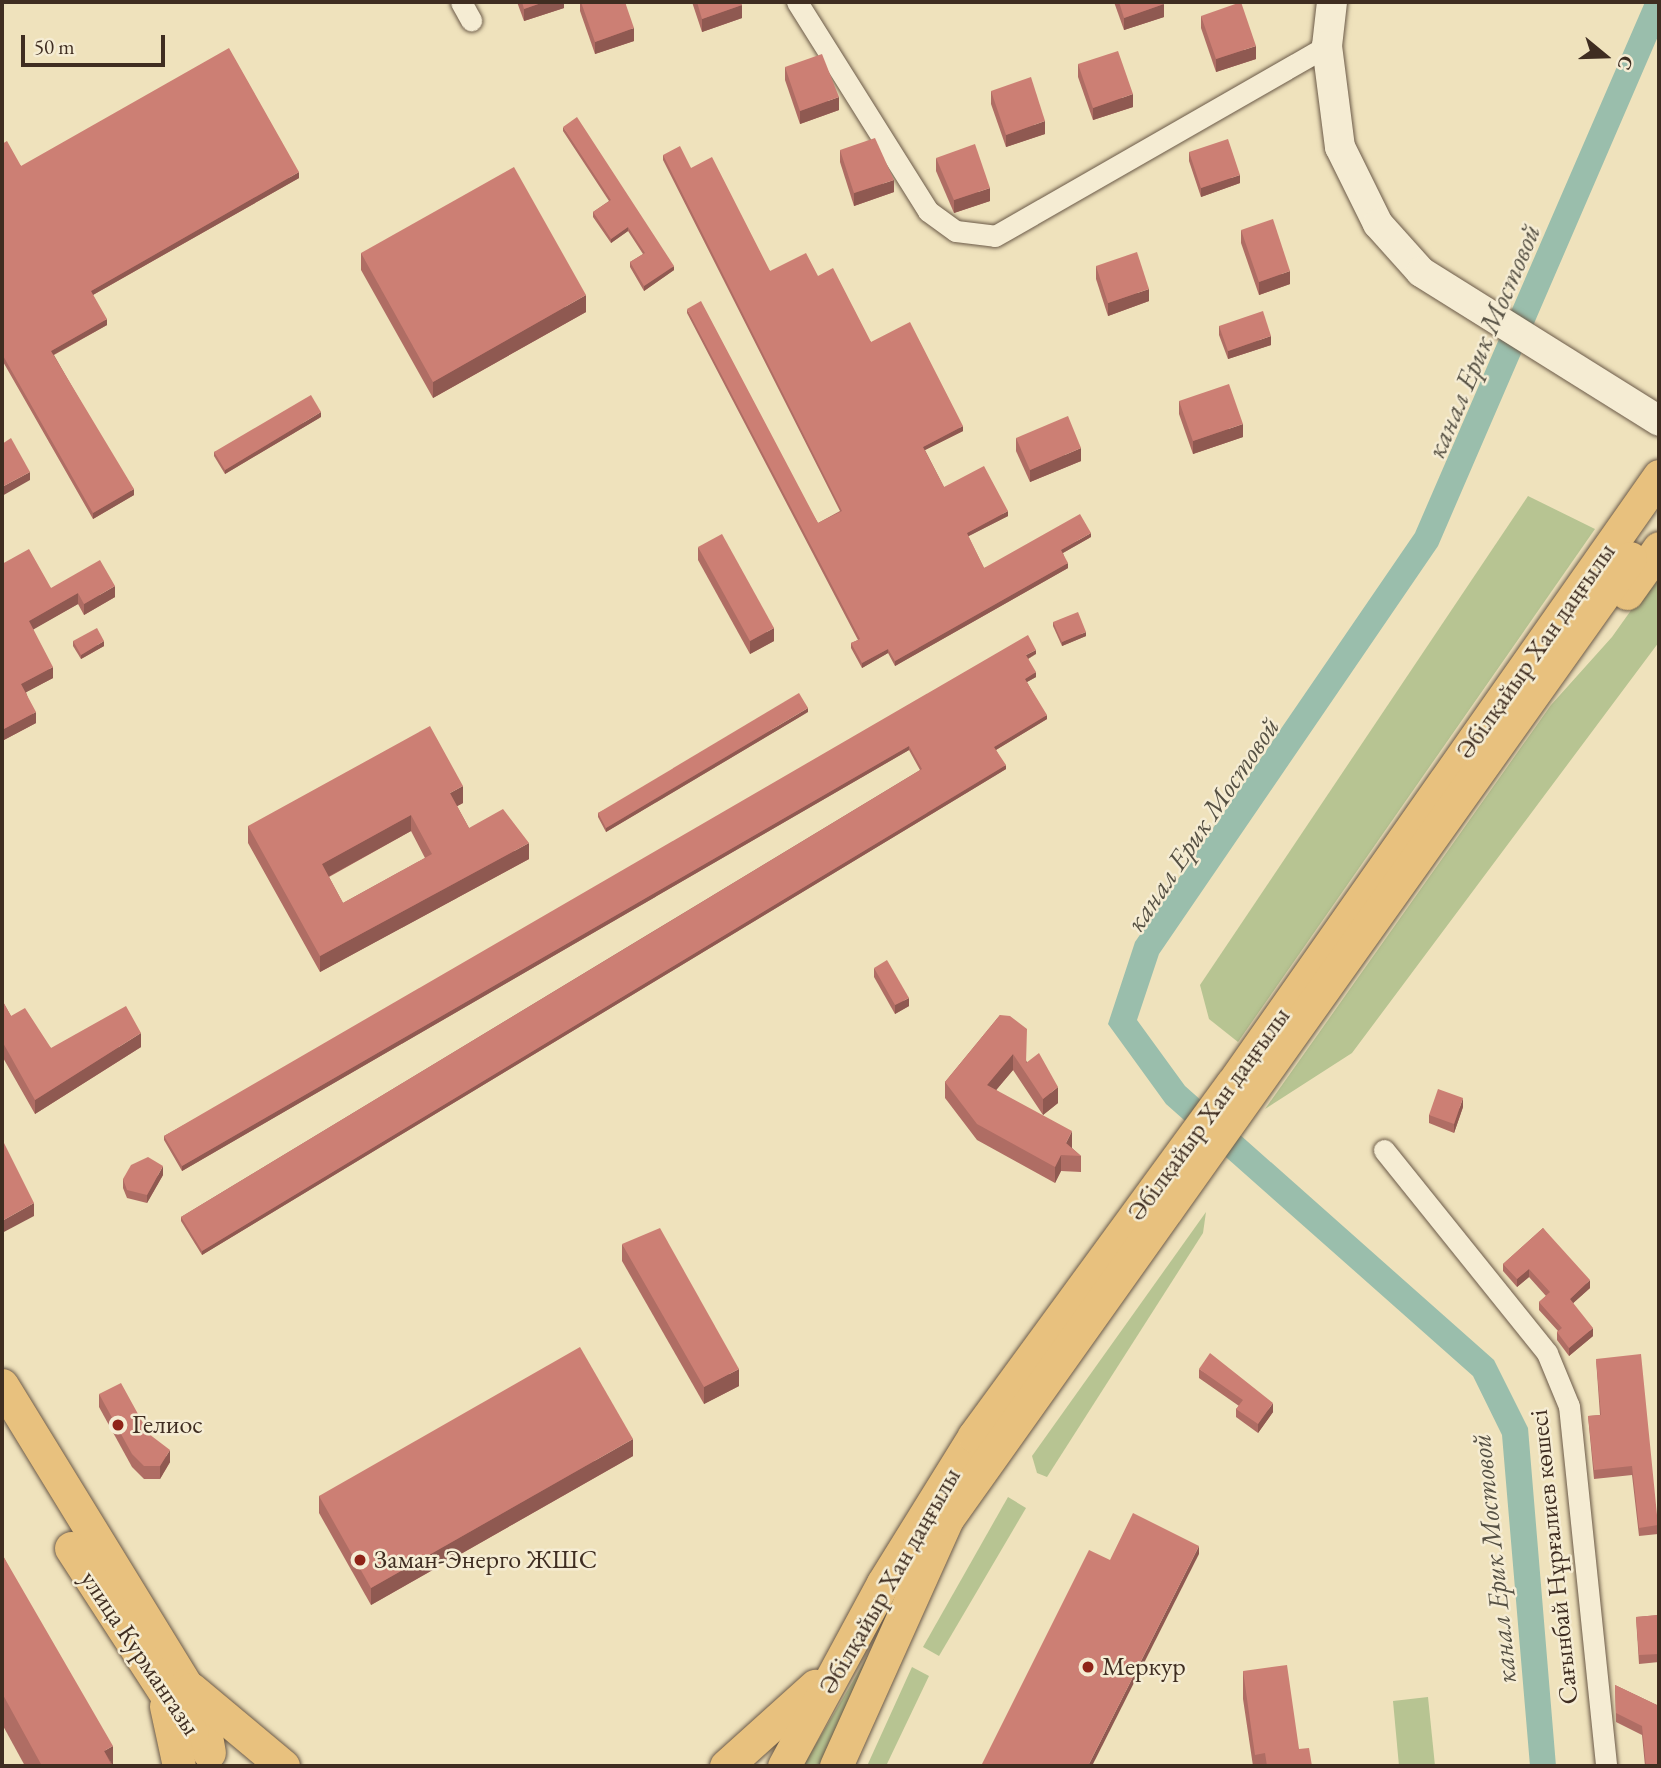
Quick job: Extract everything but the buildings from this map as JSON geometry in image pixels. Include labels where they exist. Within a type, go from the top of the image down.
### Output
[{"type":"main road","name":"Әбілқайыр Хан даңғылы","points":[[1242,1091],[1659,476]]},
{"type":"main road","name":"Әбілқайыр Хан даңғылы","points":[[836,1766],[947,1520],[1178,1179],[1573,640],[1659,516]]},
{"type":"main road","points":[[1573,640],[1626,595],[1659,548]]},
{"type":"main road","name":"Әбілқайыр Хан даңғылы","points":[[784,1766],[974,1436],[1178,1179]]},
{"type":"main road","name":"улица Курмангазы","points":[[2,1385],[77,1536]]},
{"type":"main road","name":"улица Курмангазы","points":[[2,1429],[77,1536],[174,1689],[203,1719],[213,1759]]},
{"type":"main road","points":[[726,1766],[784,1719],[850,1649]]},
{"type":"main road","points":[[174,1689],[180,1766]]},
{"type":"main road","points":[[174,1689],[283,1766]]},
{"type":"street","points":[[797,2],[928,211],[956,231],[995,236],[1327,46]]},
{"type":"street","points":[[1332,2],[1327,46],[1340,147],[1378,224],[1421,272],[1456,291],[1659,421]]},
{"type":"street","name":"Сағынбай Нұрғалиев көшесі","points":[[1384,1150],[1548,1353],[1569,1406],[1606,1766]]},
{"type":"shaded area","name":"канал Ерик Мостовой","points":[[1645,2],[1659,2],[1659,34],[1438,546],[1159,954],[1137,1020],[1185,1086],[1494,1360],[1528,1428],[1556,1766],[1530,1766],[1502,1435],[1473,1376],[1166,1104],[1108,1024],[1135,942],[1415,533]]},
{"type":"shaded area","points":[[1528,496],[1595,529],[1238,1042],[1209,1019],[1200,985]]},
{"type":"shaded area","points":[[1659,571],[1659,642],[1352,1053],[1265,1109],[1551,705],[1612,637]]},
{"type":"shaded area","points":[[1206,1212],[1203,1233],[1047,1477],[1037,1473],[1032,1456]]},
{"type":"shaded area","points":[[1008,1497],[1026,1508],[939,1656],[923,1647]]},
{"type":"shaded area","points":[[899,1603],[827,1766],[803,1766]]},
{"type":"shaded area","points":[[912,1667],[929,1676],[886,1766],[867,1766]]},
{"type":"shaded area","points":[[1428,1697],[1435,1766],[1399,1766],[1393,1701]]},
{"type":"place","name":"Гелиос","points":[[118,1425]]},
{"type":"place","name":"Заман-Энерго ЖШС","points":[[360,1560]]},
{"type":"place","name":"Меркур","points":[[1088,1667]]}]
